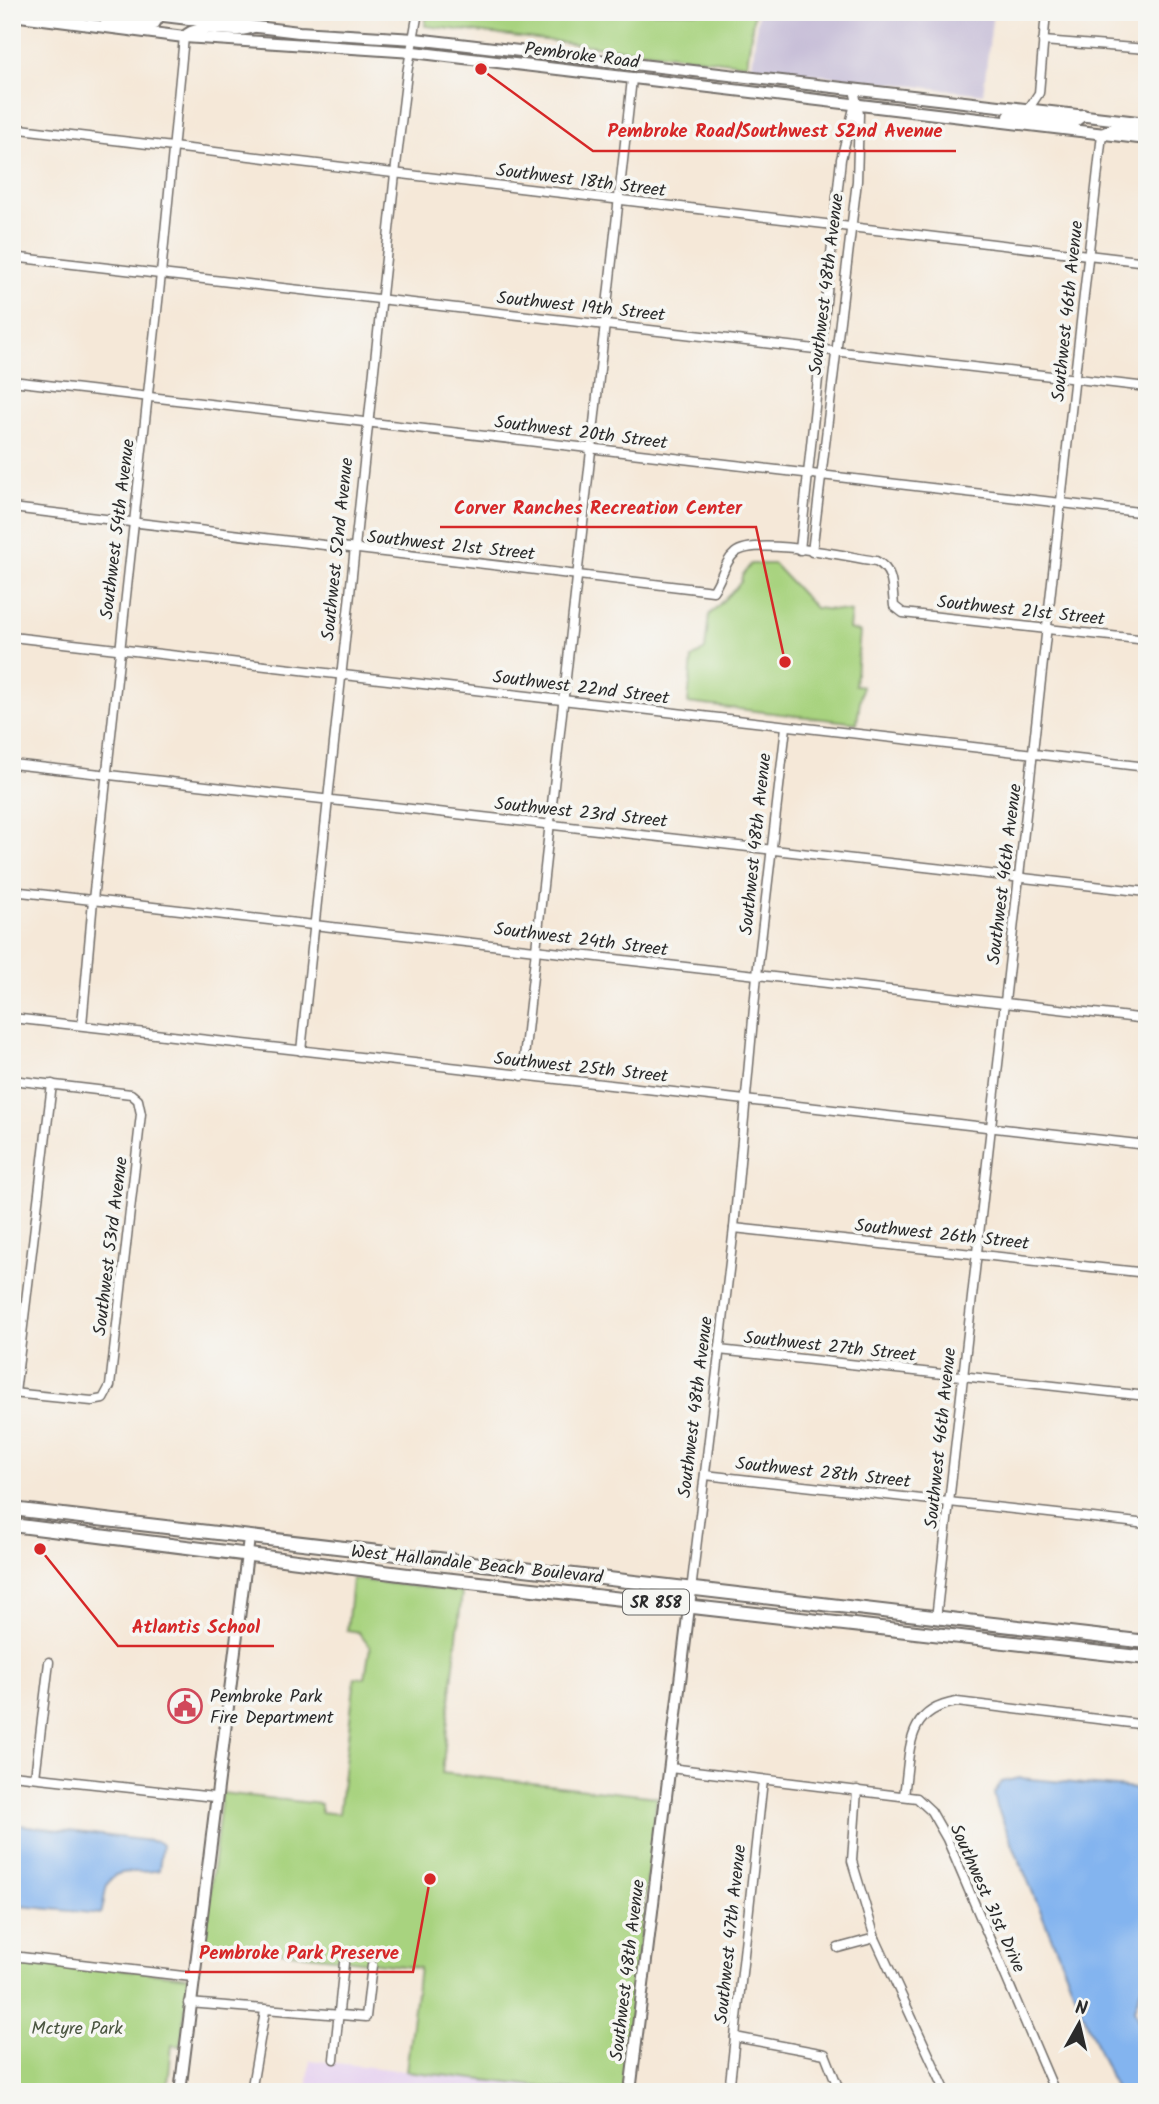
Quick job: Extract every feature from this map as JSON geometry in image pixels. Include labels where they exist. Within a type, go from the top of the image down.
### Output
[{"type":"main road","name":"Pembroke Road","points":[[130,12],[415,39],[1147,122]]},
{"type":"main road","name":"Pembroke Road","points":[[12,15],[184,37],[413,52],[1147,139]]},
{"type":"main road","points":[[98,26],[110,21],[154,24],[160,15]]},
{"type":"main road","points":[[184,37],[197,29],[240,33],[256,26]]},
{"type":"main road","points":[[546,68],[569,64],[609,68],[623,63]]},
{"type":"main road","points":[[632,79],[650,72],[711,79],[729,75]]},
{"type":"main road","points":[[964,117],[1017,116],[1074,122],[1083,115]]},
{"type":"main road","points":[[1102,134],[1117,127],[1147,130]]},
{"type":"main road","name":"West Hallandale Beach Boulevard","points":[[12,1510],[1147,1643]]},
{"type":"main road","name":"West Hallandale Beach Boulevard","points":[[12,1525],[408,1575],[1147,1658]]},
{"type":"main road","points":[[180,2092],[214,1797],[248,1538]]},
{"type":"main road","points":[[383,1555],[408,1575]]},
{"type":"main road","name":"Southwest 48th Avenue","points":[[630,2092],[691,1591]]},
{"type":"main road","points":[[841,1624],[860,1619],[916,1625],[936,1619]]},
{"type":"main road","points":[[936,1634],[950,1627],[1003,1633],[1017,1628]]},
{"type":"street","name":"Southwest 52nd Avenue","points":[[301,1051],[395,174],[407,73],[413,52],[418,12]]},
{"type":"street","points":[[1029,108],[1039,93],[1046,12]]},
{"type":"street","name":"Southwest 54th Avenue","points":[[82,1025],[184,37]]},
{"type":"street","points":[[1043,41],[1147,49]]},
{"type":"street","points":[[522,1076],[632,79]]},
{"type":"street","name":"Southwest 48th Avenue","points":[[812,552],[834,350],[851,227],[859,114],[854,89]]},
{"type":"street","name":"Southwest 48th Avenue","points":[[800,550],[841,159],[855,104]]},
{"type":"street","name":"Southwest 18th Street","points":[[12,128],[1147,262]]},
{"type":"street","name":"Southwest 46th Avenue","points":[[936,1619],[1102,134]]},
{"type":"street","name":"Southwest 19th Street","points":[[12,257],[1147,387]]},
{"type":"street","name":"Southwest 20th Street","points":[[12,381],[1147,513]]},
{"type":"street","name":"Southwest 21st Street","points":[[12,508],[713,591],[729,559],[737,550],[755,546],[800,550]]},
{"type":"street","points":[[800,550],[812,552]]},
{"type":"street","name":"Southwest 21st Street","points":[[812,552],[876,561],[885,565],[890,574],[894,606],[903,613],[1147,640]]},
{"type":"street","name":"Southwest 22nd Street","points":[[12,637],[1147,767]]},
{"type":"street","name":"Southwest 48th Avenue","points":[[691,1591],[748,1101],[757,975],[786,727]]},
{"type":"street","name":"Southwest 23rd Street","points":[[12,764],[1147,892]]},
{"type":"street","name":"Southwest 24th Street","points":[[12,891],[1147,1019]]},
{"type":"street","name":"Southwest 25th Street","points":[[12,1017],[1147,1145]]},
{"type":"street","points":[[12,1080],[52,1084],[14,1393]]},
{"type":"street","name":"Southwest 53rd Avenue","points":[[14,1393],[92,1401],[103,1399],[110,1386],[141,1106],[136,1097],[126,1093],[52,1084]]},
{"type":"street","name":"Southwest 26th Street","points":[[734,1228],[977,1252],[1147,1273]]},
{"type":"street","name":"Southwest 27th Street","points":[[719,1350],[1147,1396]]},
{"type":"street","name":"Southwest 28th Street","points":[[705,1475],[1147,1524]]},
{"type":"street","points":[[35,1777],[49,1662]]},
{"type":"street","points":[[904,1795],[915,1728],[921,1716],[941,1704],[957,1702],[1147,1725]]},
{"type":"street","name":"Southwest 31st Drive","points":[[670,1768],[917,1798],[932,1811],[947,1839],[1055,2092]]},
{"type":"street","points":[[12,1775],[214,1797]]},
{"type":"street","name":"Southwest 47th Avenue","points":[[729,2092],[763,1780]]},
{"type":"street","points":[[857,1790],[852,1861],[875,1938],[946,2092]]},
{"type":"street","points":[[838,1948],[875,1938]]},
{"type":"street","points":[[12,1956],[192,1977]]},
{"type":"street","points":[[334,2059],[344,1963]]},
{"type":"street","points":[[189,2003],[366,2017],[372,1965]]},
{"type":"street","points":[[251,2092],[265,2011]]},
{"type":"street","points":[[735,2037],[825,2054],[840,2092]]},
{"type":"shaded area","points":[[758,12],[993,12],[983,94],[752,67]]},
{"type":"shaded area","points":[[310,2060],[406,2071],[588,2092],[307,2092]]},
{"type":"green space","points":[[427,12],[754,12],[747,64],[425,26]]},
{"type":"green space","points":[[751,564],[774,564],[815,608],[851,612],[849,629],[860,632],[855,685],[862,686],[857,723],[688,703],[692,658],[705,650],[709,615],[741,582]]},
{"type":"green space","points":[[352,1579],[462,1592],[442,1773],[657,1797],[622,2092],[588,2092],[406,2071],[419,1968],[204,1943],[222,1793],[321,1804],[321,1812],[339,1814],[355,1677],[365,1678],[370,1647],[358,1632],[347,1630]]},
{"type":"green space","name":"Mctyre Park","points":[[12,1957],[189,1977],[181,2046],[172,2045],[167,2092],[12,2092]]},
{"type":"water","points":[[1020,1778],[1147,1790],[1147,1972],[1134,2009],[1147,2043],[1147,2092],[1116,2092],[997,1807],[994,1794],[1001,1782]]},
{"type":"water","points":[[12,1824],[158,1842],[162,1845],[159,1870],[116,1875],[107,1885],[101,1914],[20,1906],[12,1895]]},
{"type":"place","name":"Pembroke Road/Southwest 52nd Avenue","points":[[481,69]]},
{"type":"place","name":"Corver Ranches Recreation Center","points":[[785,662]]},
{"type":"place","name":"Atlantis School","points":[[40,1549]]},
{"type":"place","name":"Pembroke Park Fire Department","points":[[185,1706]]},
{"type":"place","name":"Pembroke Park Preserve","points":[[430,1879]]}]
